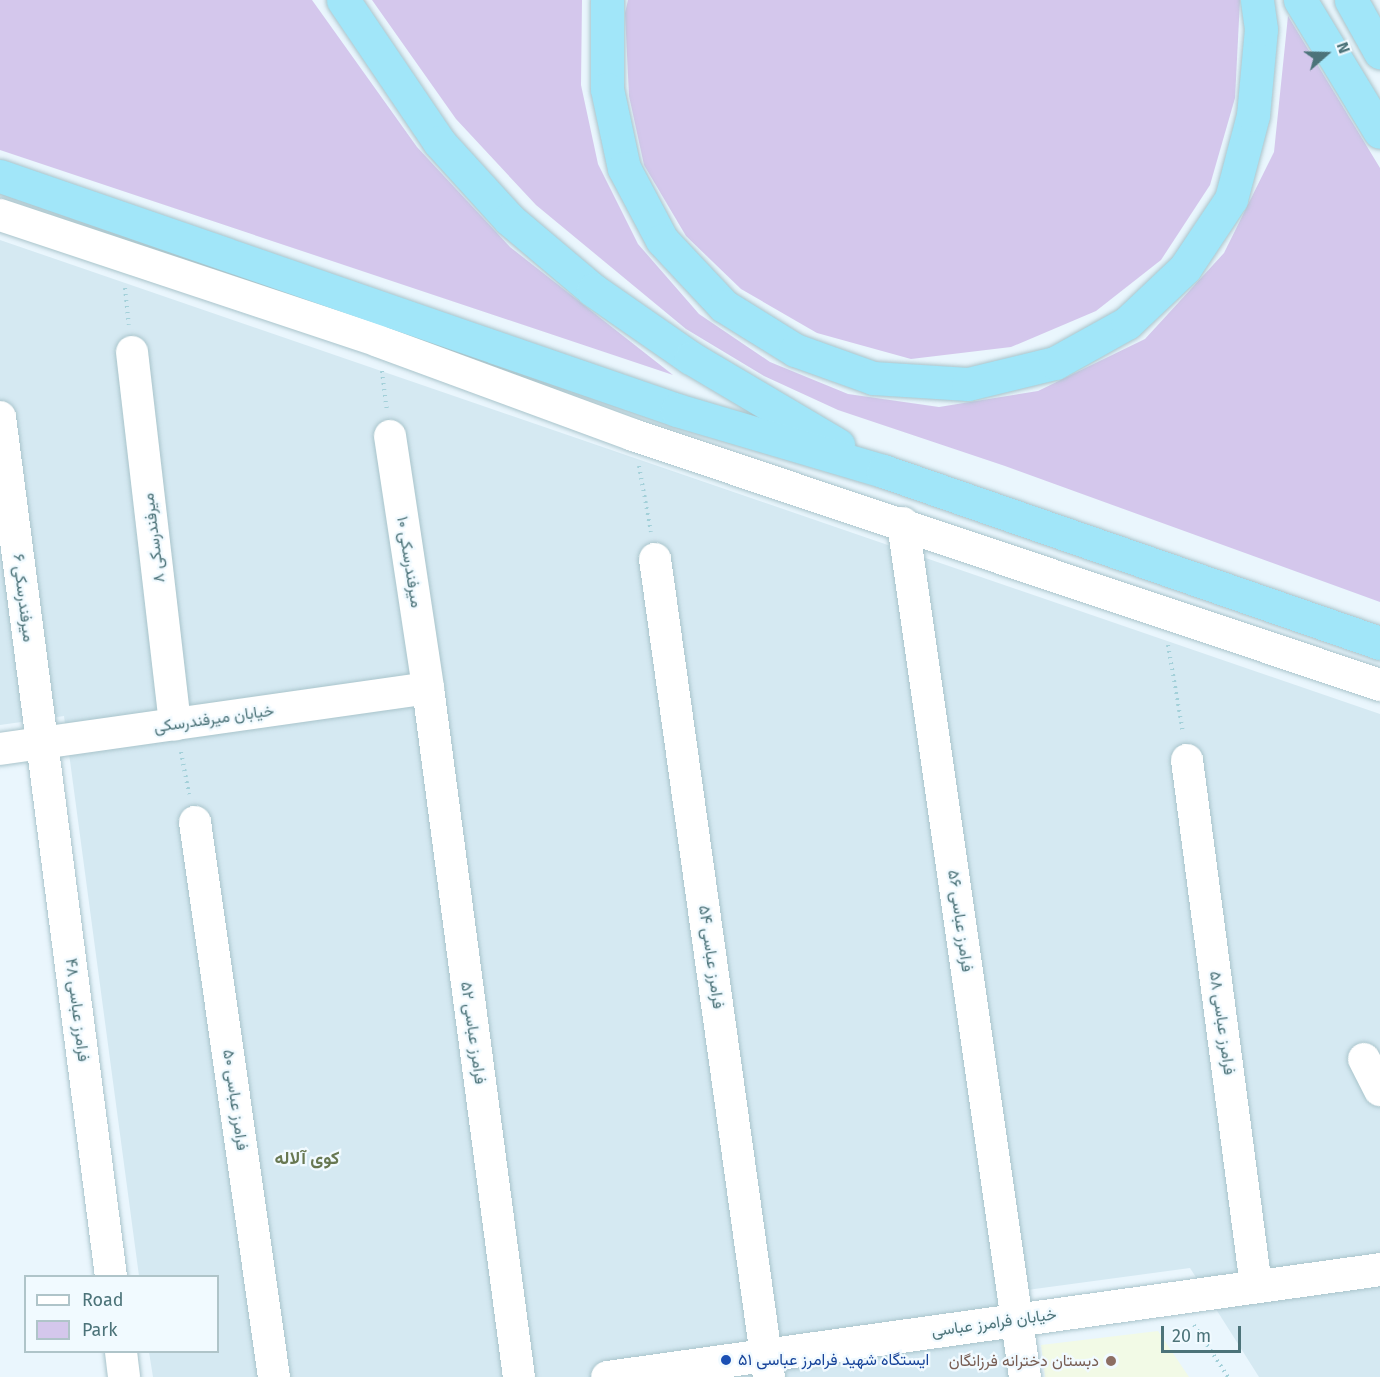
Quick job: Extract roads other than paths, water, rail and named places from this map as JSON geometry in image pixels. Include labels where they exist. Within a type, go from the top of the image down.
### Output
[{"type":"highway","points":[[343,0],[439,142],[509,219],[592,290],[691,358],[883,471]]},
{"type":"highway","points":[[607,0],[607,89],[624,168],[662,240],[724,306],[795,350],[873,378],[968,384],[1055,363],[1127,323],[1185,268],[1231,199],[1237,178],[1253,115],[1261,29],[1257,0]]},
{"type":"highway","points":[[1300,0],[1380,132]]},
{"type":"highway","points":[[1351,0],[1380,52]]},
{"type":"highway","points":[[0,176],[677,410],[883,471],[1380,643]]},
{"type":"street","points":[[0,216],[121,254],[378,341],[633,435],[903,523],[1380,686]]},
{"type":"street","name":"میرفندرسکی ۸","points":[[132,352],[175,724]]},
{"type":"street","name":"میرفندرسکی ۶","points":[[0,417],[42,743]]},
{"type":"street","name":"میرفندرسکی ۱۰","points":[[390,436],[428,688]]},
{"type":"street","name":"فرامرز عباسی ۵۶","points":[[903,523],[1025,1377]]},
{"type":"street","name":"فرامرز عباسی ۵۴","points":[[656,559],[767,1366]]},
{"type":"street","name":"خیابان میرفندرسکی","points":[[0,749],[428,688]]},
{"type":"street","name":"فرامرز عباسی ۵۲","points":[[428,688],[519,1377]]},
{"type":"street","name":"فرامرز عباسی ۴۸","points":[[42,743],[111,1275]]},
{"type":"street","name":"فرامرز عباسی ۵۸","points":[[1187,760],[1256,1286]]},
{"type":"street","name":"فرامرز عباسی ۵۰","points":[[195,822],[274,1377]]},
{"type":"street","points":[[1364,1059],[1380,1090]]},
{"type":"street","name":"خیابان فرامرز عباسی","points":[[607,1377],[767,1366],[1017,1320],[1380,1269]]},
{"type":"street","points":[[121,1353],[124,1377]]},
{"type":"place","name":"ایستگاه شهید فرامرز عباسی ۵۱","points":[[726,1360]]},
{"type":"place","name":"دبستان دخترانه فرزانگان","points":[[1111,1361]]},
{"type":"district","name":"کوی آلاله","points":[[307,1158]]}]
